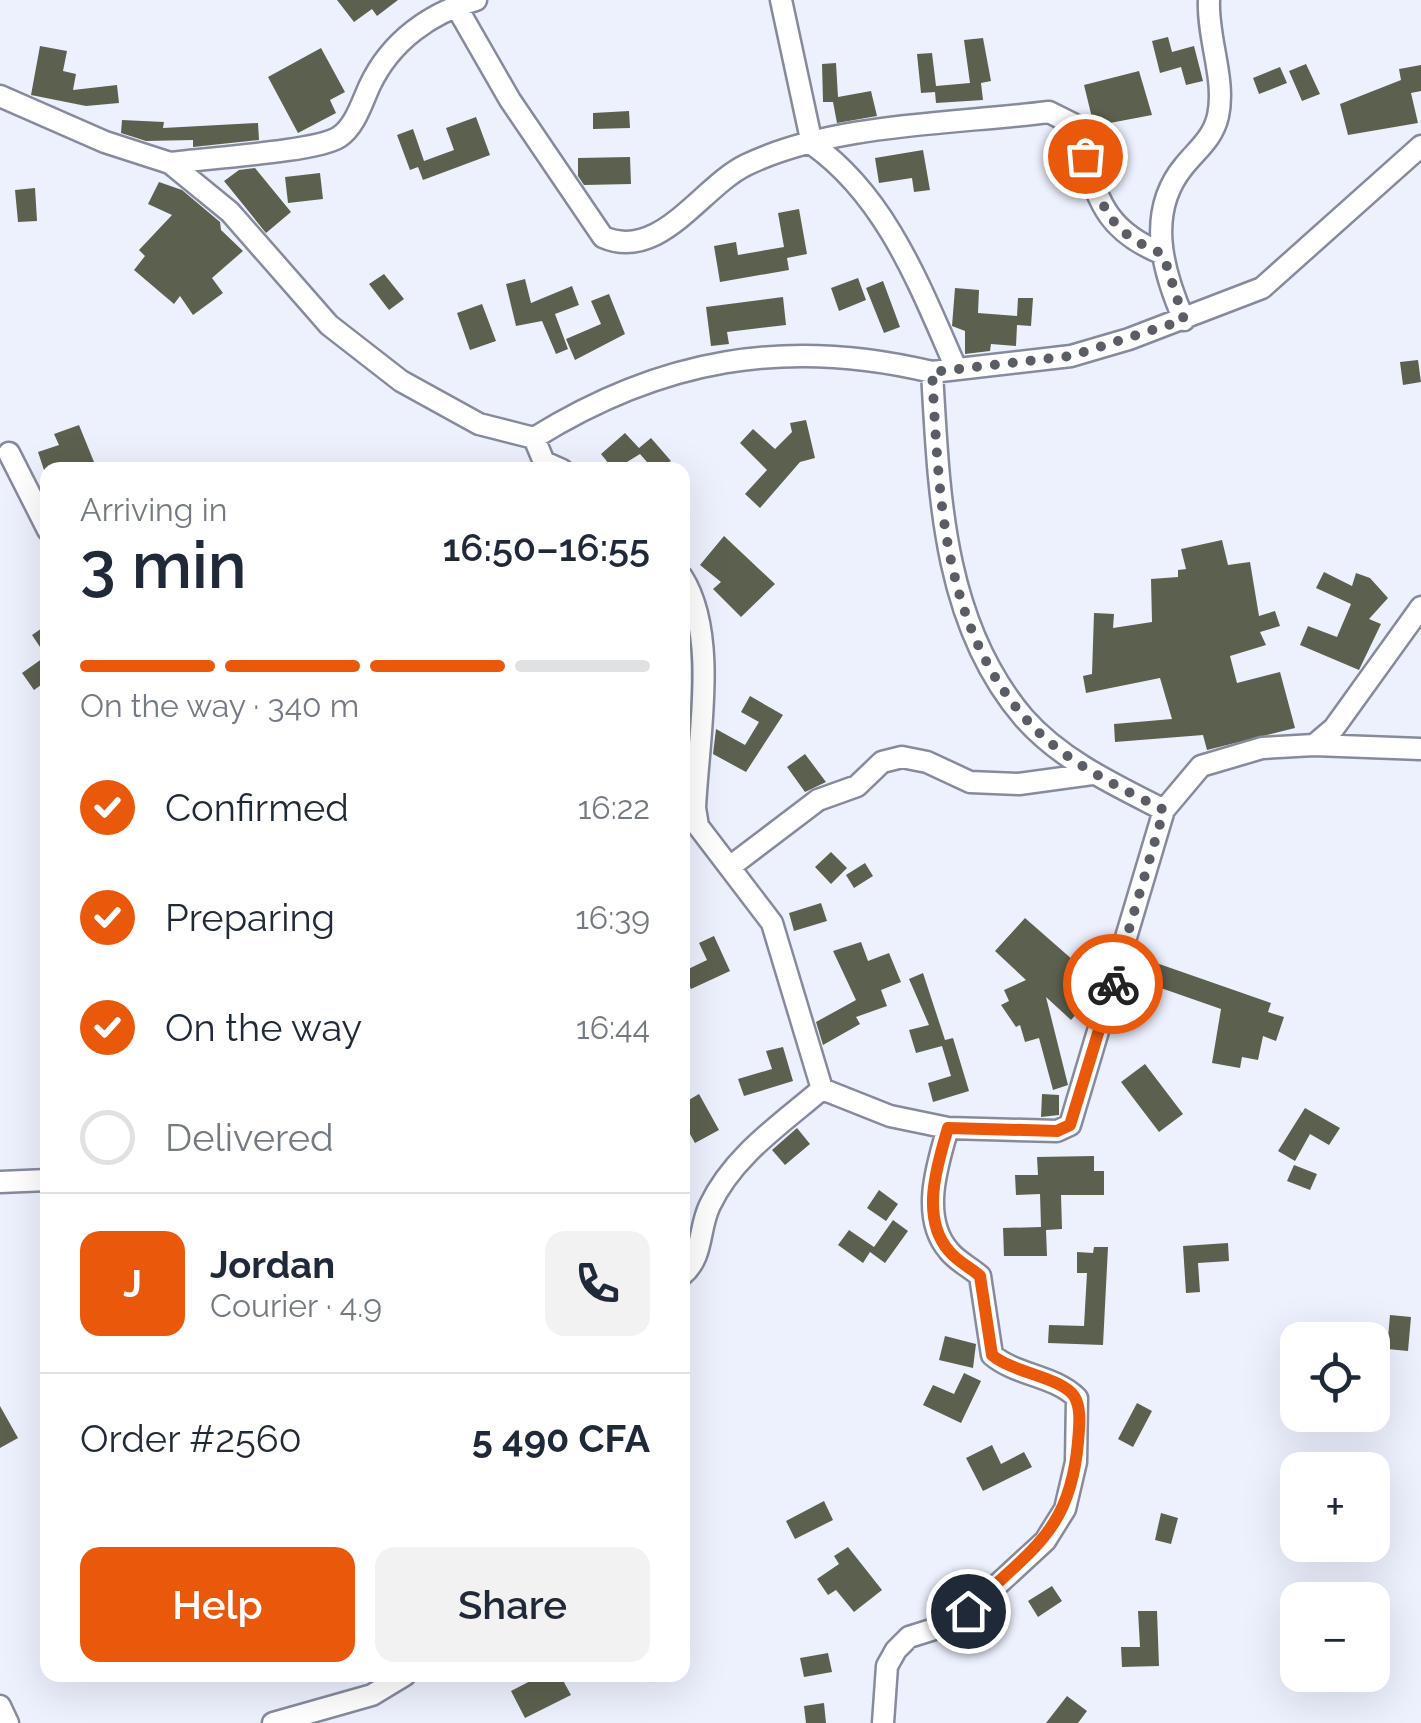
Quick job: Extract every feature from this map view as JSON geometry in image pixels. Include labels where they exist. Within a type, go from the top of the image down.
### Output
[{"type":"street","points":[[781,0],[812,144],[840,164],[874,204],[916,276],[956,368]]},
{"type":"street","points":[[1184,320],[1163,254],[1160,215],[1165,192],[1215,129],[1219,109],[1208,0]]},
{"type":"street","points":[[170,163],[331,142],[354,120],[377,71],[399,43],[429,18],[466,3],[510,100],[603,237],[617,243],[638,241],[661,231],[745,166],[812,144],[922,126],[1048,112],[1062,115],[1073,124],[1106,214],[1116,230],[1163,254]]},
{"type":"street","points":[[1,96],[105,142],[170,163],[230,212],[329,325],[401,380],[479,424],[534,438],[589,404],[706,364],[776,356],[870,357],[932,372],[1071,356],[1184,320],[1262,288],[1421,146]]},
{"type":"street","points":[[932,372],[946,549],[976,645],[1025,719],[1092,774],[1164,810]]},
{"type":"street","points":[[534,438],[546,462]]},
{"type":"street","points":[[10,452],[40,514]]},
{"type":"street","points":[[690,588],[698,601],[702,642],[695,808],[698,826],[772,923],[822,1089]]},
{"type":"street","points":[[1314,745],[1334,728],[1421,607]]},
{"type":"street","points":[[822,1089],[890,1116],[948,1128],[1057,1131],[1070,1125],[1164,810],[1201,766],[1262,748],[1314,745],[1421,749]]},
{"type":"street","points":[[730,866],[818,800],[857,786],[882,762],[902,757],[927,762],[970,782],[992,784],[1092,774]]},
{"type":"street","points":[[690,1268],[696,1262],[709,1206],[744,1155],[822,1089]]},
{"type":"street","points":[[883,1723],[887,1666],[896,1650],[909,1637],[944,1626],[968,1611],[1045,1541],[1065,1509],[1076,1462],[1076,1398],[1065,1387],[1005,1366],[992,1355],[980,1276],[945,1247],[932,1209],[937,1166],[948,1128]]},
{"type":"street","points":[[0,1182],[40,1180]]},
{"type":"street","points":[[272,1723],[372,1694],[393,1682]]},
{"type":"street","points":[[0,1706],[8,1723]]},
{"type":"building","points":[[337,0],[398,0],[377,16],[372,9],[354,22]]},
{"type":"building","points":[[1168,37],[1172,52],[1194,46],[1203,81],[1186,85],[1181,67],[1160,73],[1152,41]]},
{"type":"building","points":[[983,38],[991,81],[981,83],[983,100],[936,103],[935,92],[921,93],[917,54],[932,53],[936,86],[970,83],[964,40]]},
{"type":"building","points":[[40,46],[67,51],[63,71],[76,74],[73,90],[117,85],[119,103],[86,106],[31,95]]},
{"type":"building","points":[[321,48],[345,92],[330,100],[336,113],[298,133],[268,77]]},
{"type":"building","points":[[836,63],[838,97],[871,91],[877,116],[837,123],[833,102],[823,102],[822,64]]},
{"type":"building","points":[[1306,64],[1320,94],[1302,101],[1289,71]]},
{"type":"building","points":[[1421,65],[1421,91],[1411,93],[1418,123],[1348,135],[1340,104],[1401,80],[1399,69]]},
{"type":"building","points":[[1280,67],[1287,83],[1259,94],[1253,78]]},
{"type":"building","points":[[1139,71],[1152,115],[1094,126],[1084,85]]},
{"type":"building","points":[[629,111],[630,128],[593,129],[593,113]]},
{"type":"building","points":[[476,117],[490,155],[423,180],[418,167],[410,170],[397,135],[413,129],[424,161],[454,150],[446,128]]},
{"type":"building","points":[[122,120],[164,122],[163,128],[258,123],[259,140],[193,147],[193,140],[146,141],[121,133]]},
{"type":"building","points":[[923,150],[930,190],[914,192],[912,178],[879,183],[875,158]]},
{"type":"building","points":[[630,157],[631,184],[584,185],[578,176],[578,158]]},
{"type":"building","points":[[255,168],[291,212],[266,233],[224,181],[239,170]]},
{"type":"building","points":[[320,173],[323,199],[288,203],[285,177]]},
{"type":"building","points":[[159,182],[182,190],[220,222],[221,230],[243,251],[212,278],[223,293],[193,315],[180,296],[174,304],[134,270],[145,256],[139,250],[172,215],[148,204]]},
{"type":"building","points":[[35,188],[37,221],[18,222],[15,190]]},
{"type":"building","points":[[799,209],[807,254],[787,258],[789,270],[720,282],[714,246],[736,242],[738,255],[784,247],[778,213]]},
{"type":"building","points":[[384,274],[404,299],[389,310],[369,284]]},
{"type":"building","points":[[858,278],[866,300],[839,311],[831,288]]},
{"type":"building","points":[[525,279],[531,303],[572,286],[579,305],[555,314],[568,349],[556,354],[542,321],[516,326],[506,284]]},
{"type":"building","points":[[883,281],[900,327],[884,333],[866,288]]},
{"type":"building","points":[[955,288],[979,290],[978,313],[1017,316],[1018,298],[1033,298],[1031,326],[1017,325],[1016,346],[991,344],[990,351],[965,354],[965,331],[952,326]]},
{"type":"building","points":[[609,294],[625,334],[575,360],[566,339],[601,324],[591,301]]},
{"type":"building","points":[[783,297],[786,325],[727,332],[729,344],[711,346],[706,307]]},
{"type":"building","points":[[482,304],[496,341],[470,350],[457,313]]},
{"type":"building","points":[[1418,360],[1421,382],[1403,385],[1400,362]]},
{"type":"building","points":[[806,420],[815,458],[800,462],[760,508],[745,494],[767,470],[740,443],[753,429],[775,449],[792,432],[790,423]]},
{"type":"building","points":[[79,425],[94,462],[41,462],[38,452],[59,445],[54,434]]},
{"type":"building","points":[[625,433],[639,448],[651,438],[671,461],[647,462],[640,454],[627,462],[608,462],[601,454]]},
{"type":"building","points":[[724,536],[775,584],[741,617],[713,589],[721,582],[700,565]]},
{"type":"building","points":[[1222,540],[1228,565],[1250,562],[1259,616],[1275,611],[1280,626],[1260,632],[1266,645],[1230,656],[1237,683],[1280,672],[1295,728],[1207,750],[1203,735],[1115,742],[1114,724],[1172,719],[1160,678],[1086,693],[1083,676],[1092,674],[1094,613],[1114,614],[1113,628],[1152,622],[1151,579],[1178,577],[1178,570],[1186,569],[1181,549]]},
{"type":"building","points":[[1324,572],[1352,586],[1356,573],[1370,578],[1388,598],[1369,619],[1381,624],[1359,670],[1300,645],[1308,626],[1337,637],[1351,604],[1316,588]]},
{"type":"building","points":[[40,630],[40,647],[32,635]]},
{"type":"building","points":[[40,660],[40,686],[34,690],[22,673]]},
{"type":"building","points":[[750,696],[783,715],[746,772],[713,754],[716,729],[745,745],[759,722],[741,712]]},
{"type":"building","points":[[805,754],[826,782],[805,792],[787,767]]},
{"type":"building","points":[[831,852],[847,868],[831,884],[815,867]]},
{"type":"building","points":[[865,863],[873,876],[854,888],[846,875]]},
{"type":"building","points":[[821,903],[827,921],[794,931],[789,913]]},
{"type":"building","points":[[1025,918],[1098,982],[1095,993],[1071,1020],[1046,997],[1068,1085],[1053,1090],[1039,1038],[1025,1042],[1020,1025],[1016,1027],[1001,1005],[1009,1001],[1004,990],[1026,980],[995,951]]},
{"type":"building","points":[[714,936],[730,971],[691,989],[690,968],[707,960],[699,943]]},
{"type":"building","points":[[861,942],[868,961],[889,953],[901,982],[881,990],[887,1006],[856,1017],[860,1024],[823,1045],[816,1022],[856,1000],[833,951]]},
{"type":"building","points":[[1142,958],[1271,1003],[1268,1012],[1284,1017],[1276,1041],[1263,1036],[1258,1060],[1242,1057],[1240,1068],[1212,1063],[1221,1009],[1135,979]]},
{"type":"building","points":[[923,973],[945,1040],[953,1038],[969,1091],[933,1102],[928,1083],[951,1076],[942,1046],[916,1053],[909,1030],[929,1025],[909,979]]},
{"type":"building","points":[[783,1047],[793,1081],[744,1096],[738,1079],[772,1069],[766,1051]]},
{"type":"building","points":[[1145,1064],[1183,1114],[1159,1132],[1121,1082]]},
{"type":"building","points":[[699,1094],[719,1130],[695,1143],[690,1134],[690,1099]]},
{"type":"building","points":[[1042,1094],[1059,1095],[1059,1115],[1041,1117]]},
{"type":"building","points":[[1305,1108],[1340,1128],[1329,1145],[1310,1134],[1295,1161],[1278,1151]]},
{"type":"building","points":[[797,1128],[810,1144],[785,1165],[772,1150]]},
{"type":"building","points":[[1094,1156],[1094,1171],[1104,1171],[1104,1195],[1061,1195],[1062,1229],[1046,1230],[1047,1256],[1004,1256],[1003,1228],[1041,1227],[1040,1194],[1016,1195],[1015,1175],[1038,1175],[1037,1157]]},
{"type":"building","points":[[1294,1165],[1317,1174],[1310,1190],[1287,1181]]},
{"type":"building","points":[[879,1190],[898,1204],[886,1221],[867,1208]]},
{"type":"building","points":[[893,1220],[908,1231],[885,1263],[870,1252],[863,1263],[838,1245],[849,1230],[874,1247]]},
{"type":"building","points":[[1228,1243],[1229,1261],[1198,1263],[1200,1292],[1186,1293],[1183,1246]]},
{"type":"building","points":[[1094,1247],[1108,1247],[1103,1345],[1048,1343],[1049,1325],[1084,1326],[1087,1273],[1077,1273],[1077,1252],[1093,1253]]},
{"type":"building","points":[[1390,1315],[1411,1317],[1408,1351],[1390,1349]]},
{"type":"building","points":[[945,1336],[976,1344],[973,1368],[939,1360]]},
{"type":"building","points":[[964,1373],[981,1381],[961,1423],[923,1405],[933,1385],[954,1394]]},
{"type":"building","points":[[1137,1403],[1152,1411],[1133,1447],[1118,1439]]},
{"type":"building","points":[[0,1406],[18,1438],[0,1448]]},
{"type":"building","points":[[992,1445],[1001,1464],[1024,1452],[1032,1467],[983,1491],[966,1458]]},
{"type":"building","points":[[824,1501],[833,1520],[795,1539],[786,1521]]},
{"type":"building","points":[[1161,1513],[1178,1518],[1171,1544],[1155,1540]]},
{"type":"building","points":[[848,1547],[882,1590],[854,1612],[836,1590],[828,1595],[817,1579],[839,1564],[834,1556]]},
{"type":"building","points":[[1052,1586],[1062,1601],[1038,1617],[1028,1601]]},
{"type":"building","points":[[1138,1611],[1157,1611],[1159,1666],[1122,1667],[1121,1647],[1140,1647]]},
{"type":"building","points":[[828,1653],[832,1672],[804,1677],[800,1658]]},
{"type":"building","points":[[528,1682],[564,1682],[571,1695],[525,1718],[511,1691]]},
{"type":"building","points":[[1067,1696],[1087,1711],[1078,1723],[1046,1723]]},
{"type":"building","points":[[824,1703],[826,1723],[806,1723],[804,1706]]},
{"type":"way so far","points":[[1085,156],[1106,214],[1116,230],[1132,242],[1163,254],[1184,320],[1071,356],[932,372],[946,549],[976,645],[1025,719],[1092,774],[1164,810],[1113,984]]},
{"type":"route","points":[[968,1611],[1045,1541],[1065,1509],[1076,1462],[1080,1417],[1076,1398],[1065,1387],[1005,1366],[992,1355],[980,1276],[945,1247],[932,1209],[937,1166],[948,1128],[1057,1131],[1070,1125],[1113,984]]}]
